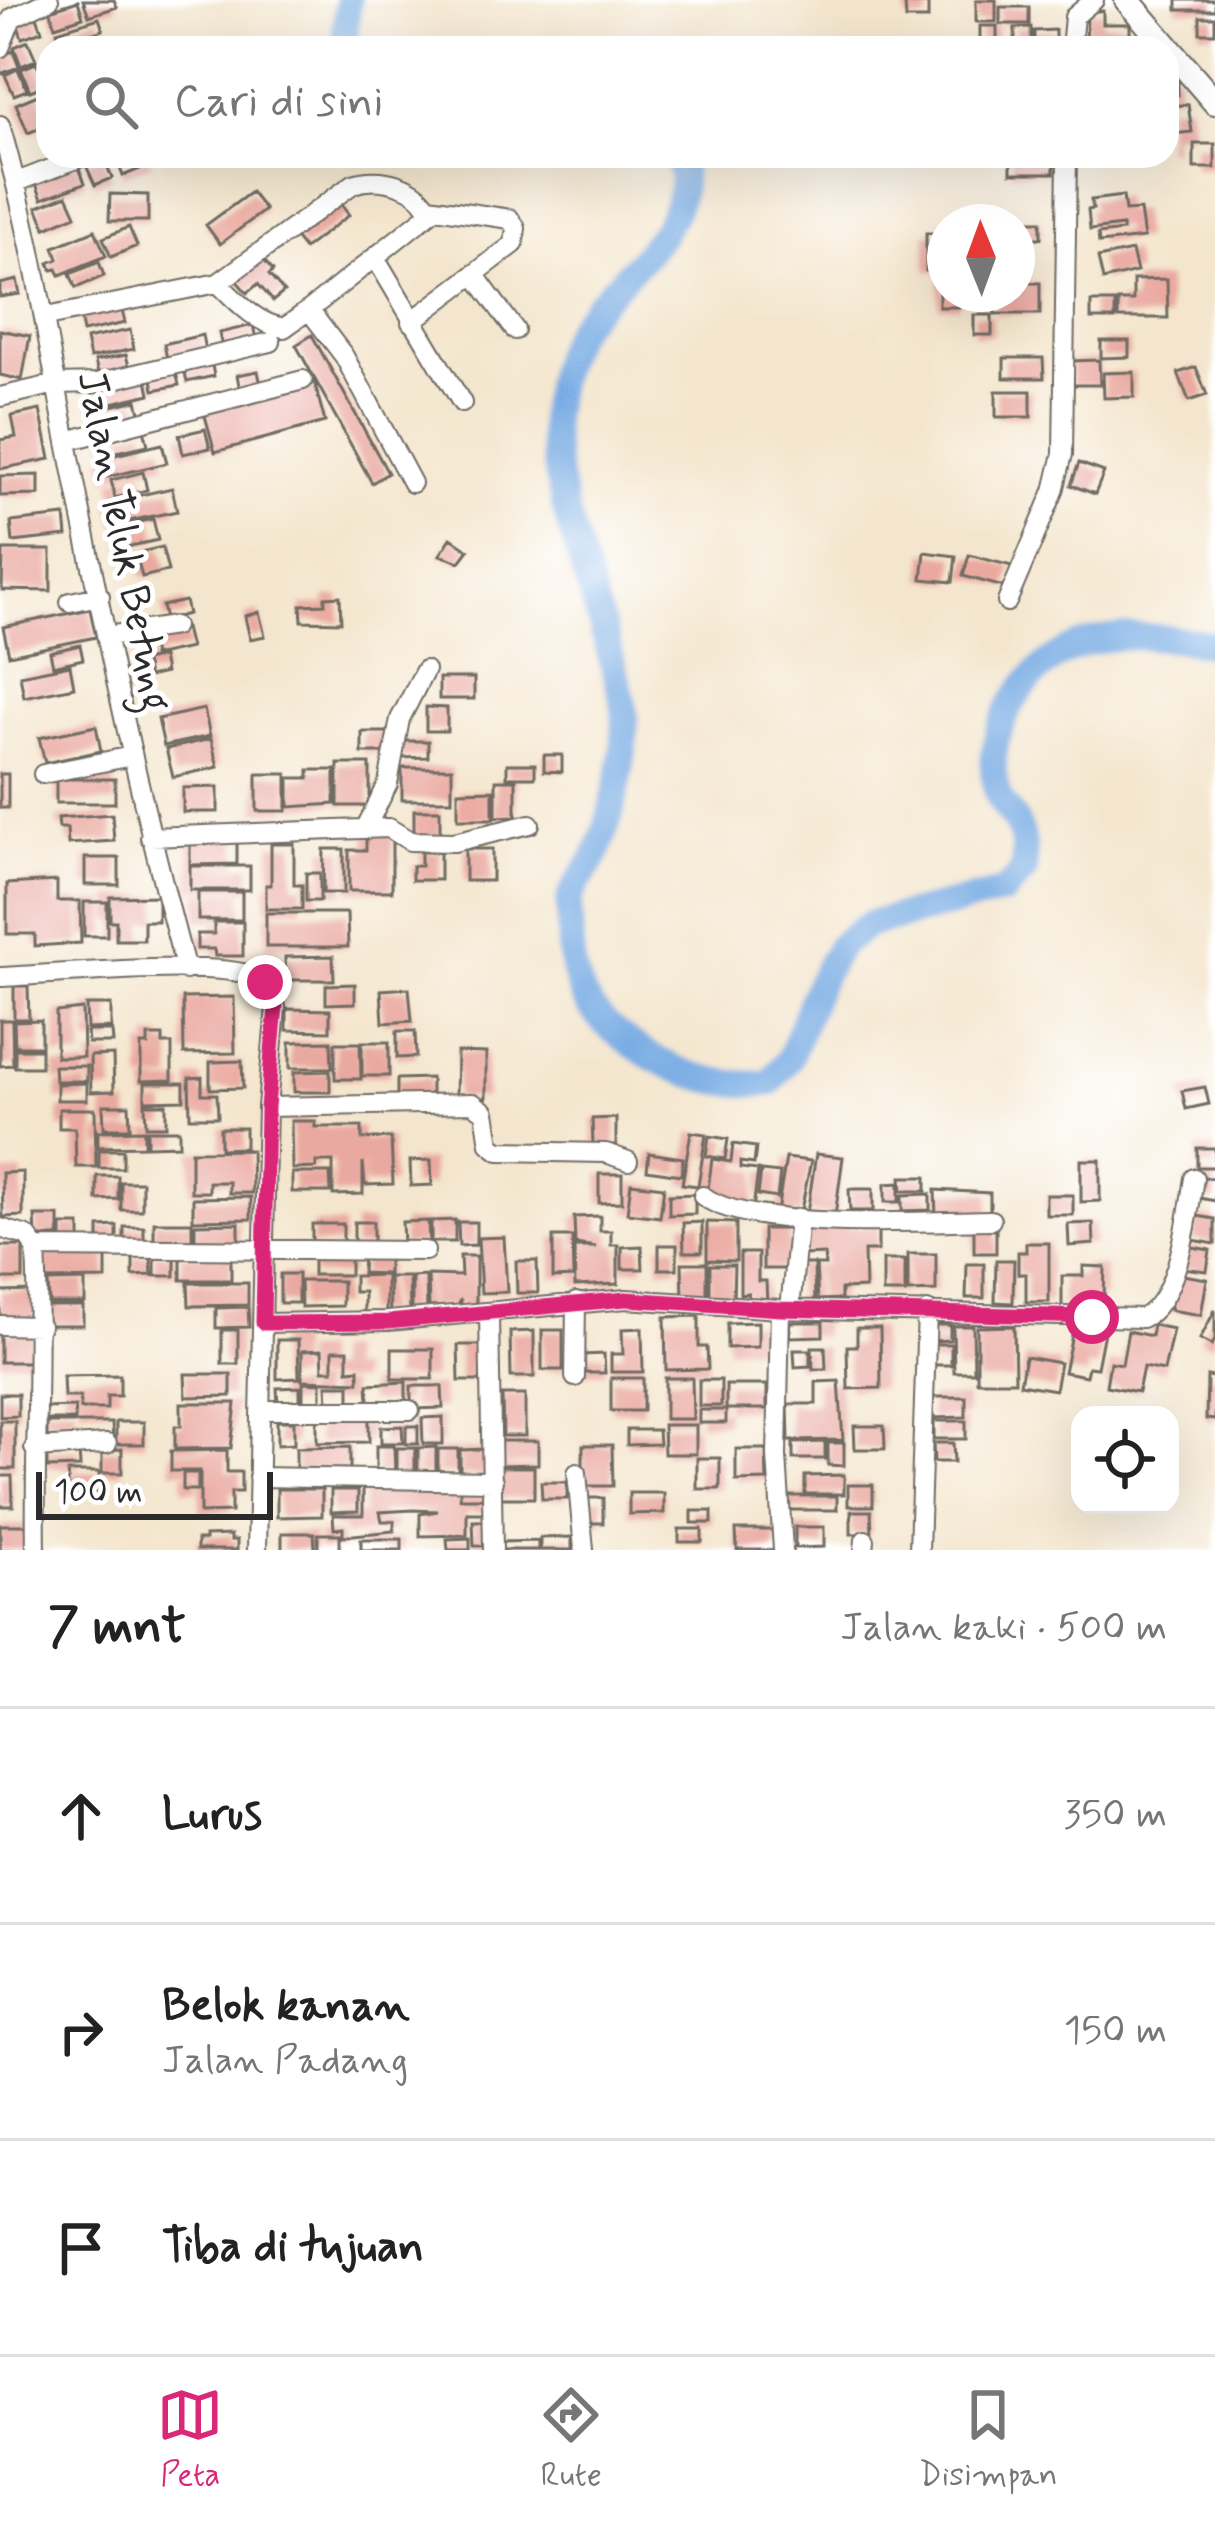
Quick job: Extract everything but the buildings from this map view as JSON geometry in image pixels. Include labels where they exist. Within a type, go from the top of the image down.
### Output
[{"type":"street","points":[[0,48],[12,18],[49,0]]},
{"type":"street","points":[[1072,36],[1074,16],[1094,0]]},
{"type":"street","points":[[1127,0],[1158,36]]},
{"type":"street","points":[[1179,60],[1215,102]]},
{"type":"street","name":"Jalan Teluk Betung","points":[[0,125],[46,317],[132,756],[186,970]]},
{"type":"street","points":[[17,182],[53,168]]},
{"type":"street","points":[[1007,602],[1054,491],[1063,454],[1067,168]]},
{"type":"street","points":[[46,317],[218,283],[366,179],[417,194],[429,207],[430,213],[284,328],[262,322],[218,283]]},
{"type":"street","points":[[411,322],[514,244],[514,224],[502,217],[429,207]]},
{"type":"street","points":[[375,257],[462,403]]},
{"type":"street","points":[[474,274],[514,330]]},
{"type":"street","points":[[309,310],[344,356],[412,483]]},
{"type":"street","points":[[0,397],[56,384],[98,383],[271,342]]},
{"type":"street","points":[[67,441],[303,380]]},
{"type":"street","points":[[70,602],[100,596]]},
{"type":"street","points":[[107,636],[174,626]]},
{"type":"street","points":[[364,829],[390,777],[400,719],[425,670]]},
{"type":"street","points":[[43,774],[132,756]]},
{"type":"street","points":[[150,837],[394,829],[406,840],[454,842],[530,824]]},
{"type":"street","points":[[0,977],[186,970],[254,976],[272,992],[276,1007],[267,1107],[257,1550]]},
{"type":"street","points":[[267,1107],[473,1103],[485,1112],[490,1144],[499,1150],[606,1153],[628,1161]]},
{"type":"street","points":[[263,1323],[388,1322],[626,1299],[785,1309],[1149,1316],[1162,1301],[1180,1253],[1194,1178]]},
{"type":"street","points":[[703,1196],[746,1212],[828,1222],[991,1220]]},
{"type":"street","points":[[783,1550],[777,1456],[785,1309],[799,1218]]},
{"type":"street","points":[[0,1228],[27,1236],[36,1248],[40,1326],[34,1448],[36,1550]]},
{"type":"street","points":[[36,1248],[424,1251]]},
{"type":"street","points":[[574,1377],[576,1302]]},
{"type":"street","points":[[919,1550],[927,1311]]},
{"type":"street","points":[[489,1314],[493,1550]]},
{"type":"street","points":[[0,1324],[40,1326]]},
{"type":"street","points":[[261,1410],[410,1410]]},
{"type":"street","points":[[34,1448],[107,1444]]},
{"type":"street","points":[[577,1473],[584,1550]]},
{"type":"street","points":[[258,1478],[493,1481]]},
{"type":"waterway","points":[[345,36],[348,0]]},
{"type":"waterway","points":[[680,168],[682,183],[665,227],[575,331],[553,400],[551,428],[562,495],[625,711],[621,768],[609,820],[569,904],[577,980],[602,1021],[681,1071],[716,1081],[770,1083],[789,1059],[817,986],[839,946],[869,924],[1004,892],[1024,871],[1020,831],[998,795],[995,750],[1010,707],[1039,670],[1078,646],[1110,638],[1215,645]]},
{"type":"route","points":[[265,982],[276,1007],[267,1107],[263,1323],[388,1322],[626,1299],[780,1309],[1092,1317]]}]
